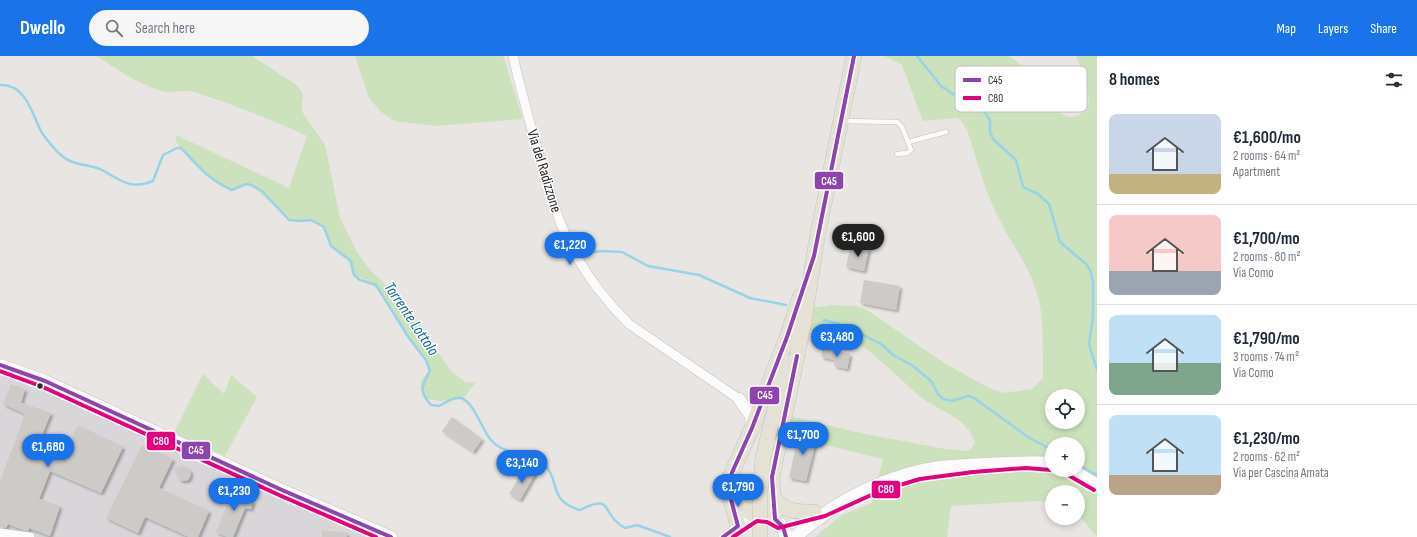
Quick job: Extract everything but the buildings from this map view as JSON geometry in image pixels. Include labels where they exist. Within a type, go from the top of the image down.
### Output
[{"type":"main road","points":[[776,520],[772,477],[803,327],[814,256],[854,56]]},
{"type":"main road","points":[[760,537],[760,490],[763,458],[814,256]]},
{"type":"main road","points":[[736,530],[730,496],[730,477],[752,428],[787,337],[814,256]]},
{"type":"main road","points":[[776,520],[814,512],[836,505],[861,492],[892,480],[926,470],[952,466],[1036,462],[1045,463]]},
{"type":"main road","points":[[1083,477],[1097,485]]},
{"type":"main road","points":[[730,496],[736,503],[754,515]]},
{"type":"main road","points":[[774,497],[778,504],[787,510],[797,512],[814,512]]},
{"type":"main road","points":[[795,537],[836,505]]},
{"type":"main road","points":[[723,537],[736,530],[746,518],[754,515],[765,514],[776,520],[783,527],[786,537]]},
{"type":"street","name":"Via del Radizzone","points":[[513,56],[525,108],[546,181],[563,228],[575,254],[591,279],[615,310],[629,324],[739,399]]},
{"type":"street","points":[[0,365],[45,381],[282,490],[391,537]]},
{"type":"street","points":[[739,399],[760,408]]},
{"type":"street","points":[[739,399],[751,416],[752,428]]},
{"type":"street","points":[[0,533],[30,537]]},
{"type":"lane","points":[[840,121],[897,122],[902,126],[911,150],[907,153],[897,154]]},
{"type":"lane","points":[[908,142],[946,132]]},
{"type":"shaded area","points":[[0,375],[43,388],[371,537],[0,537]]},
{"type":"green space","points":[[96,56],[252,56],[295,84],[303,96],[303,113],[325,145],[340,218],[358,254],[371,271],[408,306],[451,371],[465,382],[475,383],[463,399],[440,401],[427,399],[420,388],[421,381],[428,371],[427,362],[417,350],[379,291],[370,282],[352,274],[348,260],[331,247],[325,232],[319,223],[308,220],[288,218],[251,185],[233,188],[225,187],[217,183],[209,178],[193,163],[176,141],[176,135],[289,188],[307,136],[251,112],[194,92],[167,92],[157,90],[130,77]]},
{"type":"green space","points":[[355,56],[503,56],[523,119],[436,126],[394,121],[380,111],[369,98]]},
{"type":"green space","points":[[885,56],[1009,56],[1023,66],[955,66],[955,112],[1060,112],[1069,117],[1087,112],[1089,105],[1087,66],[1080,66],[1076,56],[1097,56],[1097,537],[1085,522],[1085,485],[1045,485],[1045,502],[951,506],[947,537],[815,537],[842,515],[872,503],[883,459],[821,444],[821,436],[786,425],[789,416],[865,434],[945,449],[967,451],[972,448],[975,443],[971,434],[960,421],[922,398],[860,344],[849,337],[836,332],[806,332],[811,308],[832,305],[856,306],[867,310],[944,363],[989,388],[1003,393],[1032,389],[1043,378],[1043,335],[1041,313],[1040,303],[1034,283],[993,206],[967,130],[961,120],[956,118],[923,121],[902,65]]},
{"type":"green space","points":[[203,374],[224,394],[231,375],[257,397],[225,456],[174,433]]},
{"type":"waterway","points":[[917,56],[941,86],[955,95]]},
{"type":"waterway","name":"Torrente Lottolo","points":[[0,85],[9,86],[23,95],[44,136],[59,154],[71,162],[97,168],[121,181],[138,185],[153,181],[163,155],[177,148],[181,148],[204,172],[224,186],[232,190],[246,184],[251,185],[262,191],[289,220],[311,220],[324,227],[331,246],[351,261],[354,275],[360,280],[376,285],[409,338],[426,360],[430,371],[423,385],[423,392],[424,396],[431,405],[439,406],[455,398],[461,398],[466,401],[474,410],[491,440],[497,445],[511,452],[533,458],[545,465],[550,471],[559,496],[570,506],[580,510],[598,503],[603,504],[617,523],[625,528],[637,525],[670,537]]},
{"type":"waterway","points":[[984,112],[990,120],[990,132],[993,139],[1016,160],[1023,187],[1038,194],[1049,204],[1060,242],[1086,264],[1090,270],[1093,281],[1093,316],[1089,344],[1097,370]]},
{"type":"waterway","points":[[584,253],[603,251],[622,252],[648,266],[699,275],[750,298],[786,305]]},
{"type":"waterway","points":[[824,320],[846,326],[881,344],[893,355],[913,366],[931,381],[938,394],[943,399],[952,401],[968,396],[974,398],[1028,437],[1045,446]]},
{"type":"waterway","points":[[1085,469],[1097,475]]},
{"type":"transit line","name":"C45","points":[[723,537],[738,526],[730,496],[730,477],[752,428],[787,337],[814,256],[854,56]]},
{"type":"transit line","name":"C45","points":[[786,537],[783,527],[775,519],[772,477],[797,356]]},
{"type":"transit line","name":"C45","points":[[0,365],[45,381],[282,490],[391,537]]},
{"type":"transit line","name":"C80","points":[[0,371],[43,387],[279,495],[376,537]]},
{"type":"transit line","name":"C80","points":[[733,537],[757,521],[767,522],[778,528],[825,516],[880,491],[920,479],[973,472],[1026,468],[1045,470]]},
{"type":"transit line","name":"C80","points":[[1071,477],[1094,490]]}]
